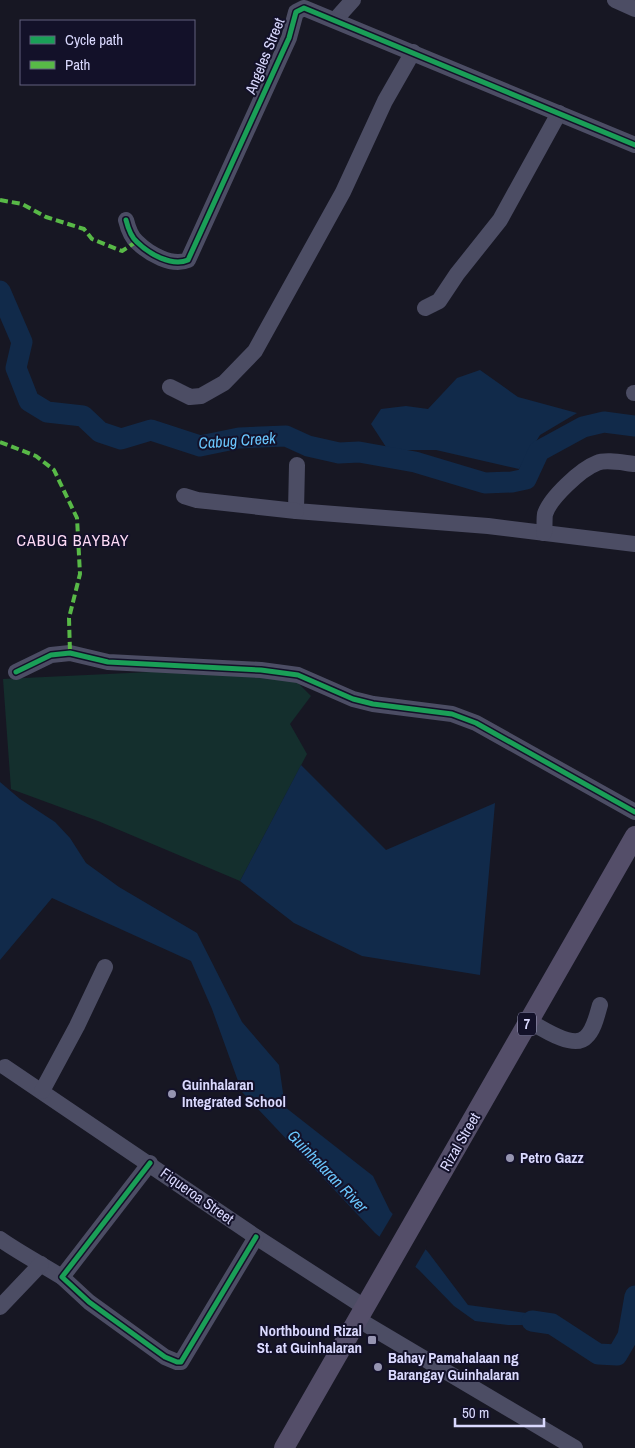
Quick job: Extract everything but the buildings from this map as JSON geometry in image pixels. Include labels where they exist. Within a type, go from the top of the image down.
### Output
[{"type":"main road","name":"Rizal Street","points":[[284,1448],[635,836]]},
{"type":"street","points":[[335,20],[353,0]]},
{"type":"street","points":[[615,0],[635,9]]},
{"type":"street","name":"Angeles Street","points":[[126,220],[133,238],[142,246],[171,263],[181,263],[188,260],[288,38],[296,12],[304,8],[635,145]]},
{"type":"street","points":[[170,387],[190,397],[201,396],[224,383],[255,351],[344,192],[385,102],[413,52]]},
{"type":"street","points":[[425,308],[439,302],[457,274],[500,220],[559,113]]},
{"type":"street","points":[[544,533],[545,514],[562,490],[580,474],[597,462],[635,464]]},
{"type":"street","points":[[296,511],[297,465]]},
{"type":"street","points":[[184,496],[206,502],[488,526],[635,544]]},
{"type":"street","points":[[16,672],[51,655],[70,653],[108,662],[197,665],[298,675],[353,699],[373,704],[452,714],[476,723],[635,812]]},
{"type":"street","points":[[42,1091],[77,1026],[105,967]]},
{"type":"street","points":[[529,1021],[566,1040],[578,1041],[588,1035],[600,1005]]},
{"type":"street","name":"Fiqueroa Street","points":[[5,1067],[150,1163],[362,1314],[576,1448]]},
{"type":"street","points":[[62,1278],[150,1163]]},
{"type":"street","points":[[0,1239],[32,1261],[42,1264],[62,1278],[89,1302],[165,1357],[182,1362],[256,1237]]},
{"type":"street","points":[[0,1307],[42,1264]]},
{"type":"green space","points":[[171,671],[295,680],[311,696],[290,724],[307,754],[240,881],[98,821],[11,789],[3,679]]},
{"type":"water","points":[[480,370],[518,397],[577,413],[540,435],[519,469],[436,450],[388,450],[371,424],[381,409],[406,406],[428,409],[457,378]]},
{"type":"water","points":[[301,765],[386,850],[495,803],[480,975],[362,956],[294,923],[240,881]]},
{"type":"water","points":[[0,782],[20,799],[55,822],[70,838],[86,863],[119,887],[197,933],[242,1022],[279,1065],[285,1107],[373,1176],[390,1211],[428,1252],[468,1305],[541,1315],[561,1324],[558,1330],[533,1325],[508,1325],[475,1321],[454,1306],[419,1270],[375,1233],[242,1092],[212,1009],[191,961],[52,898],[0,960]]},
{"type":"pier","points":[[394,1212],[427,1247],[414,1269],[378,1239]]},
{"type":"waterway","name":"Cabug Creek","points":[[0,291],[22,342],[16,368],[29,401],[47,412],[83,416],[100,432],[121,439],[151,430],[200,446],[239,438],[286,436],[308,446],[339,453],[359,452],[415,462],[485,483],[512,482],[526,479],[539,451],[583,427],[604,422],[635,426]]},
{"type":"waterway","name":"Guinhalaran River","points":[[532,1321],[552,1324],[598,1354],[617,1355],[628,1336],[635,1296]]},
{"type":"marked path","points":[[0,200],[22,204],[46,217],[84,229],[92,239],[122,251],[136,242]]},
{"type":"marked path","points":[[0,442],[36,456],[54,470],[77,518],[80,574],[69,618],[70,653]]},
{"type":"cycle path","points":[[126,220],[133,238],[154,255],[168,261],[182,262],[188,260],[289,38],[296,12],[304,8],[635,145]]},
{"type":"cycle path","points":[[16,672],[51,655],[70,653],[108,662],[261,670],[298,675],[353,699],[373,704],[452,714],[476,723],[635,812]]},
{"type":"cycle path","points":[[150,1163],[62,1277],[89,1302],[165,1357],[181,1362],[256,1237]]},
{"type":"place","name":"Guinhalaran Integrated School","points":[[172,1094]]},
{"type":"place","name":"Petro Gazz","points":[[510,1158]]},
{"type":"place","name":"Northbound Rizal St. at Guinhalaran","points":[[372,1340]]},
{"type":"place","name":"Bahay Pamahalaan ng Barangay Guinhalaran","points":[[378,1367]]},
{"type":"district","name":"CABUG BAYBAY","points":[[73,540]]}]
